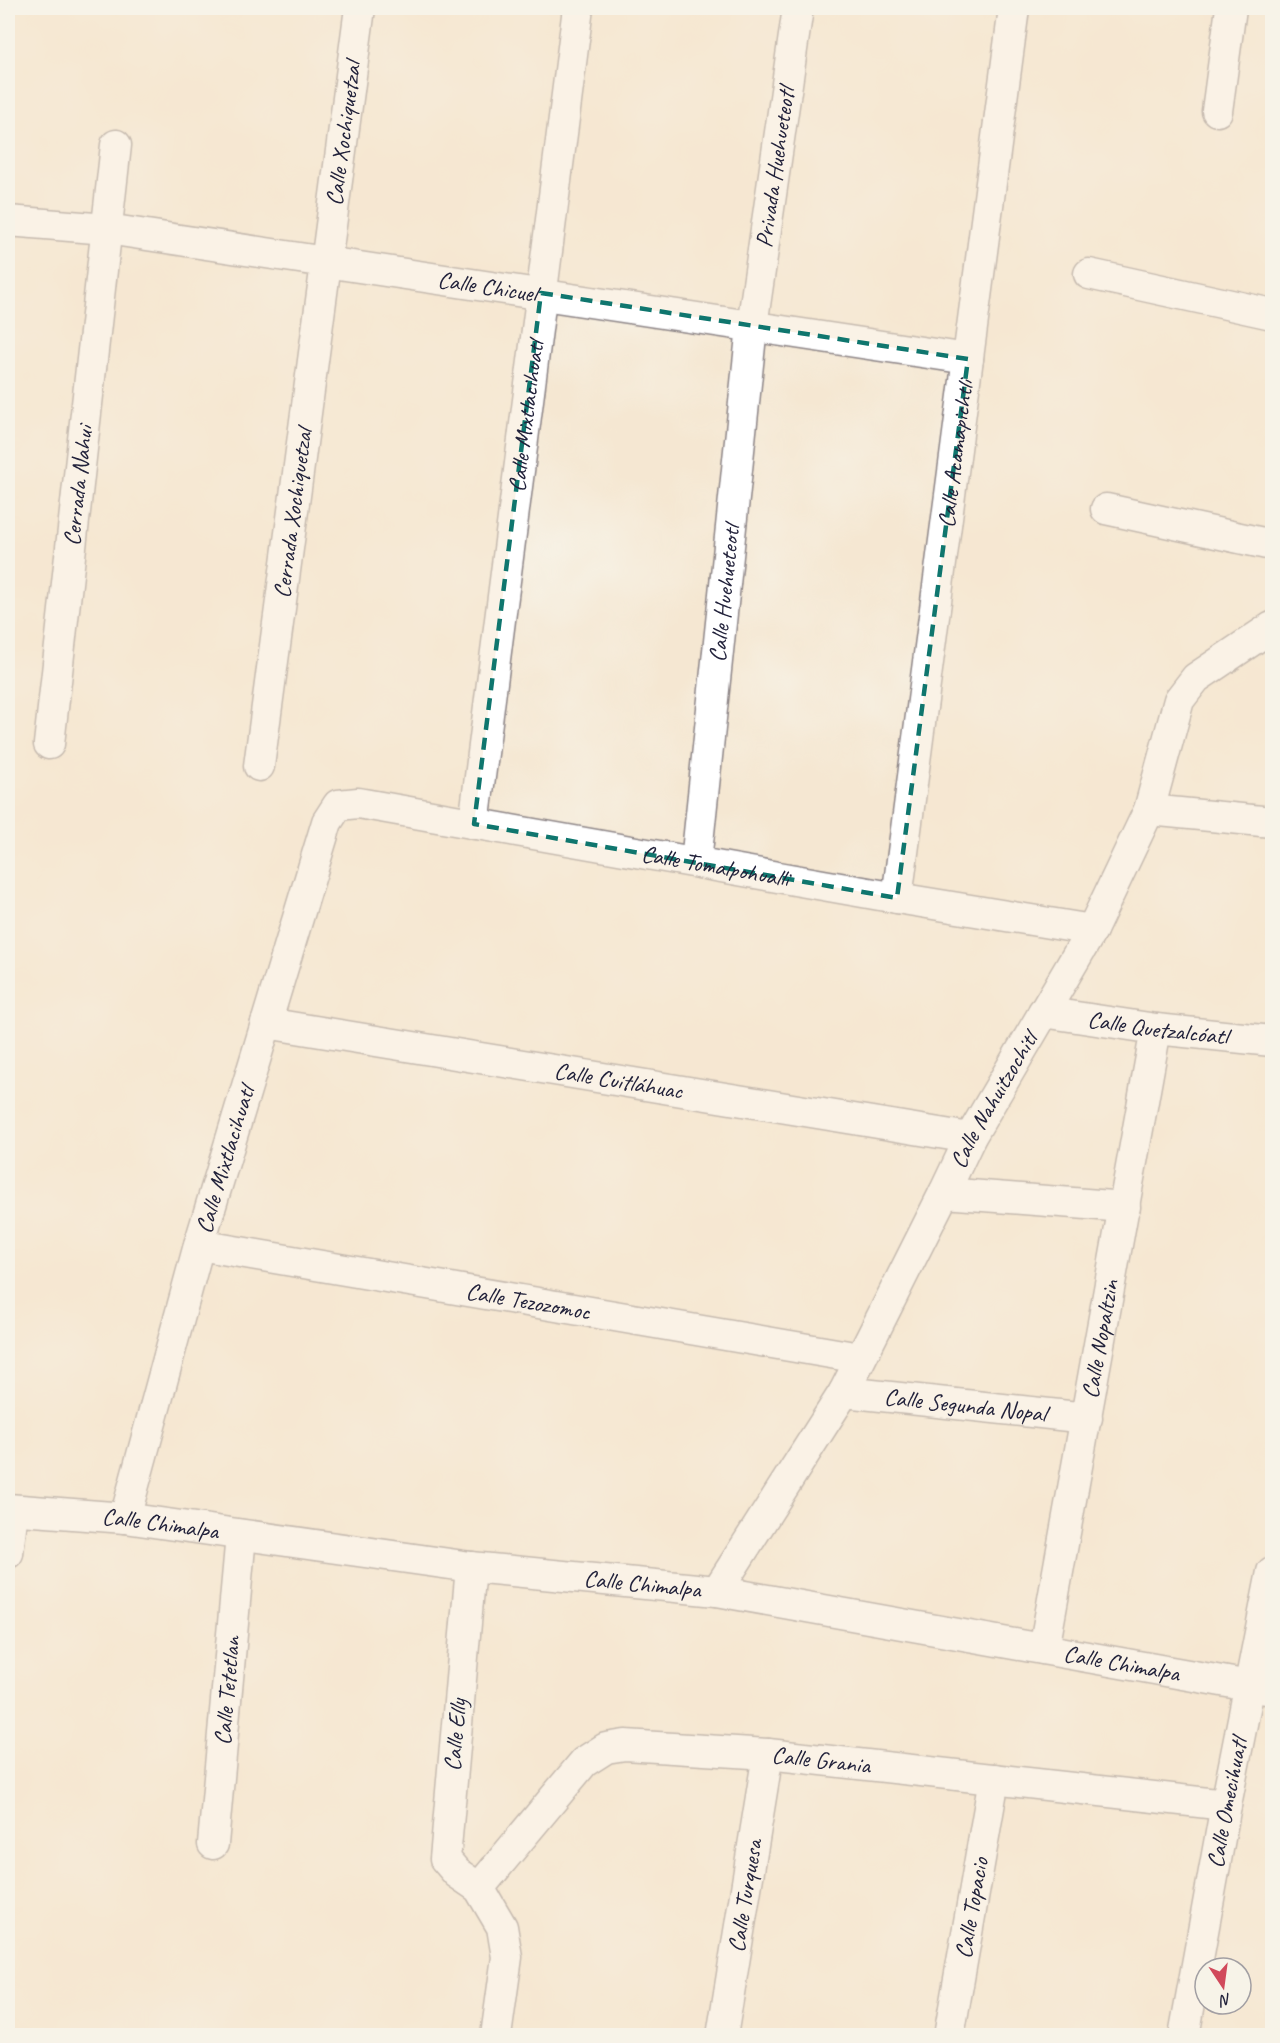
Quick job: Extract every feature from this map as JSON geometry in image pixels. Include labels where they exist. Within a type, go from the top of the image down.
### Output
[{"type":"street","name":"Calle Xochiquetzal","points":[[327,261],[360,8]]},
{"type":"street","name":"Calle Mixtlacihuatl","points":[[474,824],[578,8]]},
{"type":"street","name":"Privada Huehueteotl","points":[[752,326],[798,8]]},
{"type":"street","name":"Calle Acamapichtli","points":[[897,898],[1014,8]]},
{"type":"street","points":[[1217,111],[1231,8]]},
{"type":"street","name":"Cerrada Nahui","points":[[49,744],[116,145]]},
{"type":"street","name":"Calle Chicuel","points":[[8,221],[107,229],[968,359]]},
{"type":"street","name":"Cerrada Xochiquetzal","points":[[259,766],[327,261]]},
{"type":"street","points":[[1089,274],[1272,314]]},
{"type":"street","name":"Calle Huehueteotl","points":[[696,862],[752,326]]},
{"type":"street","points":[[1106,509],[1272,545]]},
{"type":"street","name":"Calle Nahuitzochitl","points":[[717,1591],[844,1392],[970,1138],[1092,930],[1149,810],[1179,700],[1196,678],[1272,627]]},
{"type":"street","name":"Calle Tomalpohualli","points":[[338,805],[358,803],[1092,930]]},
{"type":"street","name":"Calle Mixtlacihuatl","points":[[125,1518],[199,1245],[327,822],[338,805]]},
{"type":"street","points":[[1149,810],[1272,822]]},
{"type":"street","name":"Calle Quetzalcóatl","points":[[1043,1012],[1156,1029],[1272,1041]]},
{"type":"street","name":"Calle Cuitláhuac","points":[[266,1023],[970,1138]]},
{"type":"street","name":"Calle Nopaltzin","points":[[1044,1649],[1088,1418],[1156,1029]]},
{"type":"street","points":[[944,1193],[1125,1207]]},
{"type":"street","name":"Calle Tezozomoc","points":[[199,1245],[860,1358]]},
{"type":"street","name":"Calle Segunda Nopal","points":[[844,1392],[1088,1418]]},
{"type":"street","points":[[8,1553],[10,1509]]},
{"type":"street","name":"Calle Chimalpa","points":[[10,1509],[125,1518],[471,1567],[717,1591],[1261,1688]]},
{"type":"street","name":"Calle Tetetlan","points":[[213,1844],[241,1534]]},
{"type":"street","name":"Calle Elly","points":[[471,1567],[445,1859],[457,1873],[479,1888]]},
{"type":"street","name":"Calle Omecihuatl","points":[[1184,2036],[1226,1805],[1261,1688],[1272,1572]]},
{"type":"street","name":"Calle Grania","points":[[479,1888],[584,1762],[606,1748],[625,1745],[768,1754],[1226,1805]]},
{"type":"street","name":"Calle Turquesa","points":[[722,2036],[768,1754]]},
{"type":"street","name":"Calle Topacio","points":[[949,2036],[994,1779]]},
{"type":"street","points":[[479,1888],[502,1927],[507,1957],[496,2036]]},
{"type":"highlighted area","points":[[541,293],[968,359],[897,898],[474,824]]}]
